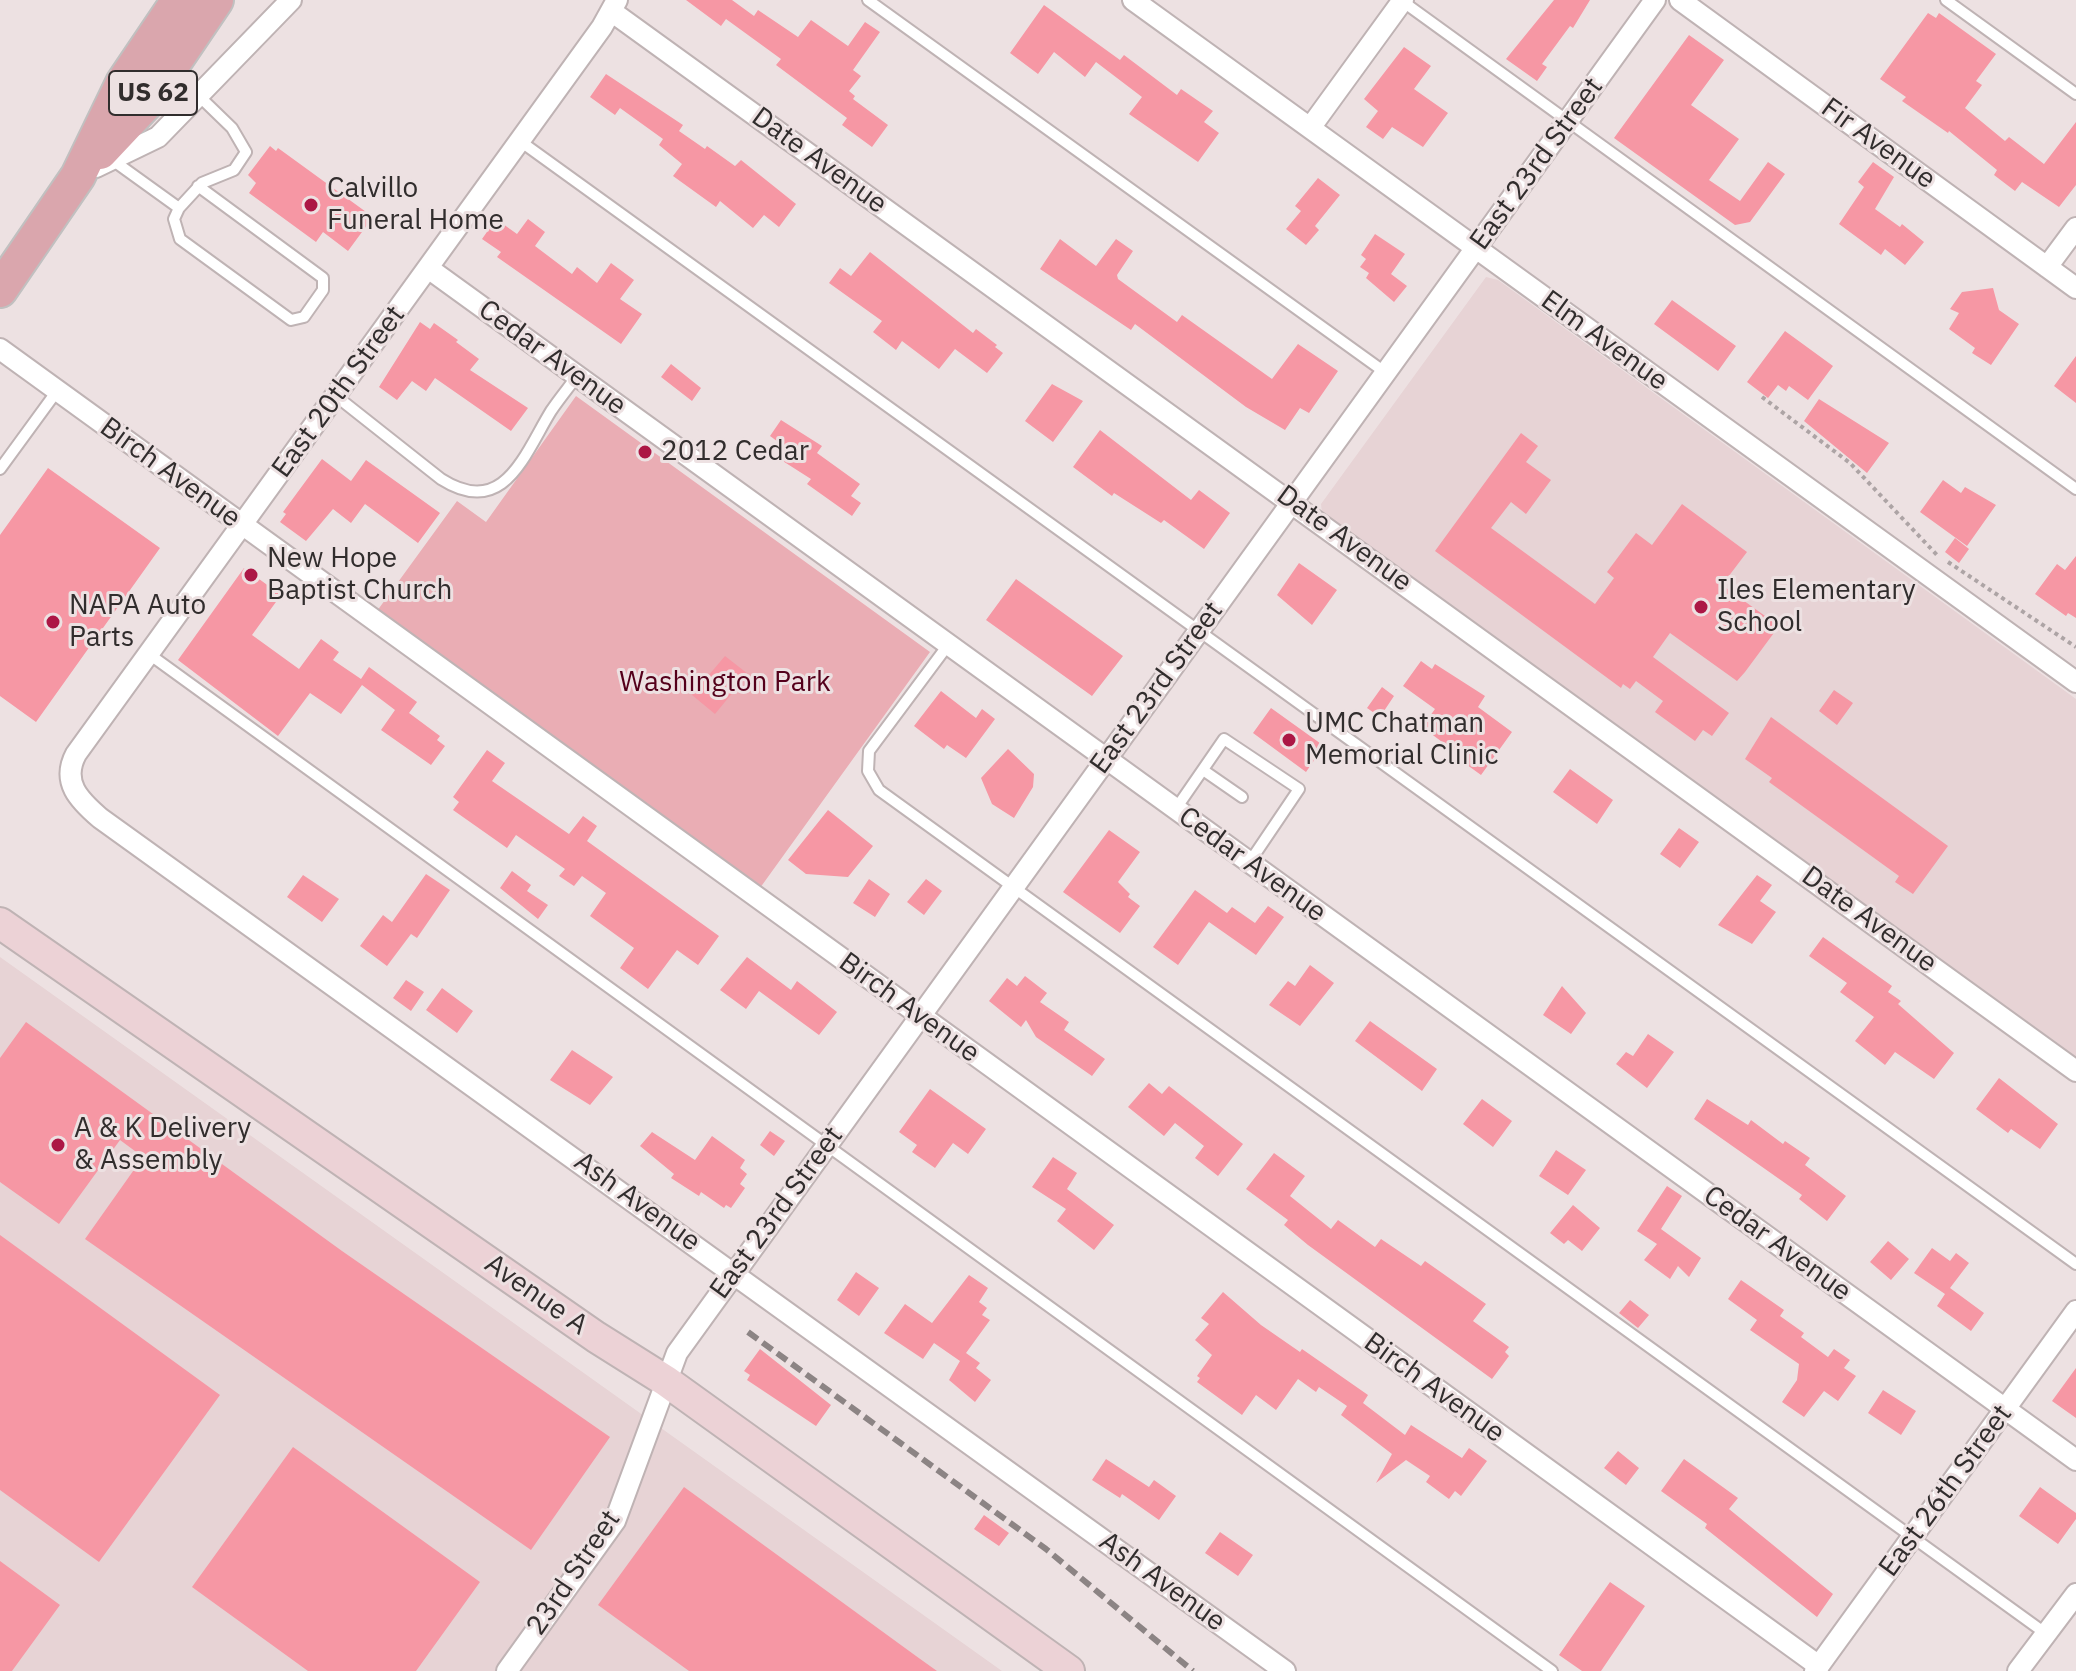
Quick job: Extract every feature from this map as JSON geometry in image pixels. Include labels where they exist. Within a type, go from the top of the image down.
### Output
[{"type":"main road","name":"US 62","points":[[0,290],[78,176],[123,83],[179,0]]},
{"type":"main road","name":"US 62","points":[[78,176],[147,102],[216,0]]},
{"type":"main road","name":"Avenue A","points":[[0,923],[585,1329],[666,1381],[1069,1671]]},
{"type":"street","points":[[78,176],[158,137],[291,0]]},
{"type":"street","name":"Elm Avenue","points":[[1133,0],[2076,682]]},
{"type":"street","points":[[1310,128],[1402,0]]},
{"type":"street","name":"East 23rd Street","points":[[666,1381],[677,1353],[734,1272],[1655,0]]},
{"type":"street","name":"Fir Avenue","points":[[1680,0],[2076,288]]},
{"type":"street","name":"East 20th Street","points":[[71,786],[69,774],[76,754],[520,141],[614,5]]},
{"type":"street","name":"Date Avenue","points":[[614,5],[2076,1071]]},
{"type":"street","points":[[2047,267],[2076,228]]},
{"type":"street","name":"Cedar Avenue","points":[[428,268],[2076,1460]]},
{"type":"street","name":"Birch Avenue","points":[[0,349],[1817,1668]]},
{"type":"street","name":"Ash Avenue","points":[[71,786],[100,818],[1285,1671]]},
{"type":"street","name":"East 26th Street","points":[[1817,1668],[2076,1311]]},
{"type":"street","name":"23rd Street","points":[[507,1671],[615,1521],[666,1381]]},
{"type":"street","points":[[2018,1671],[2076,1594]]},
{"type":"lane","points":[[868,0],[1386,373]]},
{"type":"lane","points":[[1402,0],[2076,489]]},
{"type":"lane","points":[[1946,0],[2076,94]]},
{"type":"lane","points":[[198,186],[323,278],[323,290],[304,317],[291,320],[180,239],[174,219],[179,208],[198,186],[234,170],[246,152],[232,128],[200,97]]},
{"type":"lane","points":[[520,141],[2076,1264]]},
{"type":"lane","points":[[111,159],[179,208]]},
{"type":"lane","points":[[336,396],[441,479],[460,491],[478,493],[499,487],[517,469],[553,408],[577,376]]},
{"type":"lane","points":[[0,469],[57,391]]},
{"type":"lane","points":[[948,645],[869,751],[868,771],[879,790],[2045,1633]]},
{"type":"lane","points":[[149,654],[1552,1671]]},
{"type":"lane","points":[[1175,810],[1224,739],[1299,789],[1249,863]]},
{"type":"lane","points":[[1203,770],[1242,797]]},
{"type":"path","points":[[1762,397],[1850,463],[1937,556],[2076,647]]},
{"type":"shaded area","name":"Iles Elementary School","points":[[1486,277],[1498,280],[2076,699],[2076,1058],[1322,513],[1321,504]]},
{"type":"shaded area","points":[[0,957],[1002,1671],[0,1671]]},
{"type":"green space","name":"Washington Park","points":[[576,396],[930,652],[760,888],[377,611],[457,501],[486,522]]},
{"type":"building","points":[[686,0],[732,0],[754,16],[758,10],[798,37],[811,20],[848,46],[865,22],[880,32],[853,70],[861,76],[849,91],[855,96],[853,99],[888,125],[872,147],[842,125],[847,118],[776,65],[781,59],[726,19],[721,26]]},
{"type":"building","points":[[1554,0],[1590,0],[1573,28],[1570,26],[1542,64],[1547,67],[1537,81],[1506,59]]},
{"type":"building","points":[[1044,5],[1120,60],[1124,55],[1177,95],[1181,89],[1213,111],[1204,122],[1219,133],[1198,162],[1129,114],[1142,97],[1096,62],[1085,77],[1054,52],[1038,74],[1010,53]]},
{"type":"building","points":[[1928,13],[1936,18],[1939,13],[1996,54],[1976,81],[1982,85],[1965,108],[2005,141],[2009,137],[2044,164],[2076,122],[2076,185],[2059,207],[2022,182],[2015,191],[1994,175],[1997,170],[1949,131],[1902,101],[1906,97],[1880,79]]},
{"type":"building","points":[[1689,35],[1724,60],[1691,105],[1739,139],[1709,180],[1740,201],[1768,162],[1785,174],[1750,222],[1735,225],[1614,138]]},
{"type":"building","points":[[1404,47],[1431,66],[1414,89],[1448,113],[1423,147],[1392,127],[1383,139],[1366,127],[1378,111],[1364,99]]},
{"type":"building","points":[[606,74],[683,125],[679,131],[705,149],[707,146],[735,166],[741,160],[796,204],[779,227],[764,215],[753,228],[720,201],[716,207],[673,176],[682,164],[659,145],[663,139],[620,108],[615,115],[590,97]]},
{"type":"building","name":"Calvillo Funeral Home","points":[[270,146],[276,151],[278,148],[373,217],[348,251],[323,232],[316,242],[249,193],[256,183],[248,175]]},
{"type":"building","points":[[1873,162],[1894,177],[1875,209],[1900,227],[1902,224],[1924,242],[1905,265],[1885,249],[1881,255],[1839,224],[1864,187],[1858,182]]},
{"type":"building","points":[[1318,178],[1340,195],[1315,226],[1319,230],[1306,245],[1286,229],[1301,211],[1295,206]]},
{"type":"building","points":[[496,219],[517,234],[528,219],[545,232],[535,246],[572,274],[577,267],[597,283],[611,263],[634,280],[620,299],[642,314],[621,344],[497,257],[501,252],[482,239]]},
{"type":"building","points":[[1375,234],[1405,254],[1391,274],[1407,286],[1394,302],[1366,278],[1369,273],[1360,267],[1366,259],[1361,255]]},
{"type":"building","points":[[1060,239],[1096,266],[1116,239],[1133,251],[1117,275],[1118,279],[1177,322],[1182,315],[1272,379],[1298,344],[1338,371],[1309,413],[1300,408],[1285,430],[1246,407],[1135,324],[1131,330],[1040,269]]},
{"type":"building","points":[[870,252],[973,333],[976,329],[997,345],[995,347],[1003,353],[987,373],[955,349],[939,369],[902,341],[896,350],[873,332],[882,321],[829,283],[840,268],[851,276]]},
{"type":"building","points":[[1993,288],[1999,310],[2019,324],[1991,365],[1972,353],[1975,348],[1949,329],[1959,313],[1950,309],[1962,292]]},
{"type":"building","points":[[1672,300],[1736,346],[1718,371],[1654,324]]},
{"type":"building","points":[[420,322],[430,329],[434,323],[458,340],[456,342],[479,359],[470,370],[528,408],[511,431],[435,378],[426,391],[412,381],[397,400],[379,387]]},
{"type":"building","points":[[1785,331],[1833,366],[1808,400],[1789,386],[1786,391],[1778,385],[1768,398],[1747,382]]},
{"type":"building","points":[[2076,356],[2076,403],[2054,386]]},
{"type":"building","points":[[671,364],[701,388],[692,401],[661,377]]},
{"type":"building","points":[[1052,384],[1083,401],[1053,442],[1025,421]]},
{"type":"building","points":[[1819,399],[1889,443],[1867,473],[1804,421]]},
{"type":"building","points":[[781,420],[822,446],[817,453],[860,484],[851,496],[861,503],[852,516],[807,484],[811,479],[778,458],[785,447],[770,436]]},
{"type":"building","points":[[1100,430],[1191,500],[1199,490],[1230,513],[1204,549],[1164,520],[1161,523],[1114,493],[1112,496],[1073,467]]},
{"type":"building","points":[[1521,433],[1538,446],[1526,462],[1551,480],[1526,514],[1511,502],[1491,528],[1595,604],[1614,578],[1607,572],[1636,533],[1652,545],[1682,504],[1747,552],[1722,585],[1779,626],[1737,681],[1670,633],[1653,657],[1729,713],[1712,736],[1703,730],[1695,741],[1655,712],[1663,701],[1636,681],[1630,689],[1623,684],[1621,688],[1435,551]]},
{"type":"building","points":[[322,459],[351,481],[366,460],[440,513],[418,543],[365,504],[351,523],[333,509],[306,541],[280,522],[286,514],[283,512]]},
{"type":"building","name":"NAPA Auto Parts","points":[[48,468],[160,548],[36,722],[0,696],[0,535]]},
{"type":"building","points":[[1943,480],[1961,493],[1965,487],[1996,505],[1967,546],[1920,512]]},
{"type":"building","points":[[1955,538],[1969,549],[1959,563],[1945,552]]},
{"type":"building","points":[[2076,556],[2076,618],[2068,613],[2066,616],[2035,594],[2057,564],[2065,570]]},
{"type":"building","points":[[1299,563],[1337,590],[1312,625],[1277,595]]},
{"type":"building","points":[[244,568],[281,595],[252,635],[299,669],[321,639],[339,652],[333,660],[361,679],[369,667],[417,702],[409,713],[440,736],[437,740],[445,746],[431,765],[381,730],[395,710],[362,685],[341,714],[310,693],[278,736],[178,660]]},
{"type":"building","points":[[1016,579],[1123,656],[1092,696],[986,620]]},
{"type":"building","points":[[725,656],[748,674],[715,714],[692,695]]},
{"type":"building","points":[[1421,661],[1432,669],[1435,664],[1485,696],[1478,707],[1512,732],[1481,775],[1422,727],[1435,709],[1403,686]]},
{"type":"building","points":[[1382,687],[1394,696],[1380,717],[1367,708]]},
{"type":"building","points":[[1834,690],[1853,703],[1837,725],[1819,711]]},
{"type":"building","points":[[941,691],[976,718],[982,709],[995,719],[966,758],[947,745],[944,749],[914,726]]},
{"type":"building","name":"UMC Chatman Memorial Clinic","points":[[1271,708],[1324,746],[1306,772],[1253,733]]},
{"type":"building","points":[[1771,717],[1948,846],[1913,894],[1895,882],[1899,876],[1769,782],[1772,778],[1745,759]]},
{"type":"building","points":[[1008,749],[1034,774],[1033,787],[1014,818],[992,804],[981,778]]},
{"type":"building","points":[[487,750],[505,763],[492,781],[569,834],[583,816],[597,826],[587,841],[719,936],[698,965],[677,950],[648,989],[620,968],[634,948],[590,916],[606,893],[582,876],[574,886],[559,876],[565,869],[516,835],[507,848],[453,810],[459,802],[453,797]]},
{"type":"building","points":[[1570,769],[1613,800],[1597,824],[1553,792]]},
{"type":"building","points":[[828,810],[873,846],[848,877],[806,874],[788,860]]},
{"type":"building","points":[[1679,828],[1699,842],[1680,868],[1660,854]]},
{"type":"building","points":[[1109,830],[1140,852],[1118,882],[1130,894],[1128,897],[1140,906],[1120,933],[1063,892]]},
{"type":"building","points":[[512,871],[531,885],[527,891],[548,905],[538,919],[500,888]]},
{"type":"building","points":[[426,874],[450,890],[417,938],[411,934],[387,966],[360,946],[383,915],[392,922]]},
{"type":"building","points":[[303,875],[339,899],[322,922],[287,897]]},
{"type":"building","points":[[1757,875],[1772,885],[1760,901],[1776,912],[1752,944],[1718,925]]},
{"type":"building","points":[[869,879],[890,894],[875,917],[853,903]]},
{"type":"building","points":[[926,879],[942,891],[924,915],[907,902]]},
{"type":"building","points":[[1195,890],[1227,913],[1232,907],[1255,923],[1268,906],[1284,917],[1256,955],[1209,922],[1178,965],[1153,947]]},
{"type":"building","points":[[1823,937],[1892,986],[1888,992],[1901,1001],[1898,1004],[1954,1053],[1934,1079],[1895,1052],[1885,1065],[1855,1041],[1874,1017],[1840,992],[1847,983],[1809,956]]},
{"type":"building","points":[[747,957],[791,990],[797,981],[837,1012],[819,1035],[759,991],[746,1009],[720,990]]},
{"type":"building","points":[[1310,965],[1334,983],[1300,1026],[1269,1005],[1288,981],[1295,986]]},
{"type":"building","points":[[1025,976],[1047,993],[1040,1002],[1069,1022],[1064,1030],[1105,1059],[1092,1076],[1036,1037],[1026,1020],[1021,1027],[989,1001],[1007,978],[1017,986]]},
{"type":"building","points":[[406,980],[424,992],[411,1011],[393,998]]},
{"type":"building","points":[[1562,986],[1586,1013],[1571,1034],[1543,1015]]},
{"type":"building","points":[[442,988],[473,1011],[457,1033],[426,1010]]},
{"type":"building","points":[[1370,1021],[1437,1069],[1422,1091],[1355,1041]]},
{"type":"building","points":[[26,1022],[342,1251],[610,1437],[531,1550],[85,1239],[143,1157],[120,1140],[59,1224],[0,1182],[0,1058]]},
{"type":"building","points":[[1648,1034],[1674,1052],[1647,1088],[1616,1064],[1626,1052],[1633,1056]]},
{"type":"building","points":[[572,1050],[613,1077],[590,1105],[550,1080]]},
{"type":"building","points":[[1999,1078],[2058,1124],[2040,1149],[2011,1129],[2008,1133],[1976,1109]]},
{"type":"building","points":[[1149,1083],[1162,1094],[1169,1086],[1243,1144],[1218,1176],[1195,1158],[1204,1146],[1175,1123],[1164,1136],[1128,1107]]},
{"type":"building","points":[[930,1089],[986,1129],[968,1154],[953,1143],[935,1168],[912,1152],[917,1145],[899,1132]]},
{"type":"building","points":[[1482,1099],[1512,1121],[1493,1147],[1463,1124]]},
{"type":"building","points":[[1707,1099],[1748,1125],[1751,1120],[1783,1144],[1785,1141],[1810,1158],[1805,1165],[1846,1196],[1827,1221],[1799,1199],[1802,1195],[1694,1119]]},
{"type":"building","points":[[770,1131],[785,1141],[774,1156],[760,1145]]},
{"type":"building","points":[[652,1132],[695,1160],[712,1136],[745,1160],[740,1168],[747,1174],[740,1184],[745,1188],[731,1208],[726,1205],[724,1208],[701,1192],[699,1196],[671,1178],[674,1174],[640,1146]]},
{"type":"building","points":[[1556,1150],[1586,1170],[1568,1195],[1539,1176]]},
{"type":"building","points":[[1274,1153],[1305,1176],[1290,1196],[1331,1229],[1338,1220],[1375,1247],[1381,1239],[1421,1266],[1425,1261],[1486,1304],[1473,1321],[1509,1347],[1505,1352],[1509,1356],[1492,1379],[1308,1245],[1284,1225],[1288,1220],[1246,1189]]},
{"type":"building","points":[[1053,1157],[1077,1173],[1067,1189],[1114,1225],[1094,1250],[1057,1221],[1066,1209],[1032,1187]]},
{"type":"building","points":[[1667,1186],[1682,1196],[1661,1229],[1701,1258],[1689,1277],[1678,1266],[1670,1279],[1644,1260],[1657,1244],[1637,1231]]},
{"type":"building","points":[[1573,1205],[1600,1228],[1582,1251],[1568,1240],[1564,1244],[1550,1233]]},
{"type":"building","points":[[0,1235],[220,1395],[99,1562],[0,1490]]},
{"type":"building","points":[[1888,1241],[1909,1259],[1891,1280],[1870,1262]]},
{"type":"building","points":[[1932,1248],[1950,1261],[1956,1253],[1969,1263],[1950,1288],[1984,1313],[1971,1331],[1937,1306],[1945,1294],[1914,1273]]},
{"type":"building","points":[[856,1272],[879,1288],[859,1316],[837,1300]]},
{"type":"building","points":[[969,1275],[988,1288],[979,1302],[987,1308],[982,1315],[990,1320],[966,1353],[980,1363],[976,1368],[991,1380],[975,1402],[949,1380],[960,1361],[934,1343],[923,1359],[884,1333],[905,1304],[932,1323]]},
{"type":"building","points":[[1741,1280],[1784,1310],[1780,1316],[1804,1333],[1801,1337],[1828,1357],[1834,1349],[1850,1360],[1844,1368],[1856,1376],[1838,1401],[1824,1391],[1804,1417],[1782,1402],[1797,1380],[1799,1364],[1750,1330],[1757,1320],[1728,1299]]},
{"type":"building","points":[[1223,1292],[1261,1325],[1368,1395],[1363,1403],[1405,1435],[1411,1425],[1462,1458],[1469,1448],[1487,1461],[1461,1496],[1455,1491],[1449,1499],[1426,1482],[1430,1476],[1406,1460],[1376,1483],[1392,1454],[1341,1415],[1347,1406],[1319,1387],[1316,1392],[1298,1379],[1276,1410],[1256,1395],[1242,1415],[1197,1382],[1200,1378],[1197,1376],[1212,1355],[1195,1340],[1209,1324],[1201,1318]]},
{"type":"building","points":[[1630,1300],[1649,1315],[1638,1328],[1619,1313]]},
{"type":"building","points":[[760,1349],[831,1405],[816,1426],[747,1380],[750,1375],[744,1371]]},
{"type":"building","points":[[2076,1368],[2076,1418],[2052,1401]]},
{"type":"building","points":[[1883,1390],[1916,1411],[1901,1435],[1868,1413]]},
{"type":"building","points":[[293,1447],[480,1582],[416,1671],[308,1671],[192,1587]]},
{"type":"building","points":[[1618,1451],[1639,1468],[1626,1485],[1604,1468]]},
{"type":"building","points":[[1106,1459],[1149,1487],[1154,1480],[1176,1496],[1159,1520],[1122,1494],[1120,1498],[1092,1480]]},
{"type":"building","points":[[1684,1459],[1738,1498],[1729,1509],[1833,1594],[1817,1617],[1705,1528],[1707,1524],[1661,1491]]},
{"type":"building","points":[[684,1487],[937,1671],[689,1671],[598,1605]]},
{"type":"building","points":[[2040,1487],[2076,1513],[2076,1519],[2058,1544],[2019,1516]]},
{"type":"building","points":[[984,1515],[1009,1533],[999,1546],[974,1529]]},
{"type":"building","points":[[1220,1532],[1253,1555],[1238,1576],[1205,1553]]},
{"type":"building","points":[[0,1561],[60,1605],[12,1671],[0,1671]]},
{"type":"building","points":[[1610,1582],[1645,1606],[1601,1671],[1582,1671],[1559,1655]]},
{"type":"railway","points":[[748,1332],[1046,1549],[1193,1671]]},
{"type":"place","name":"Calvillo Funeral Home","points":[[311,205]]},
{"type":"place","name":"2012 Cedar","points":[[645,452]]},
{"type":"place","name":"New Hope Baptist Church","points":[[251,575]]},
{"type":"place","name":"Iles Elementary School","points":[[1701,607]]},
{"type":"place","name":"NAPA Auto Parts","points":[[53,622]]},
{"type":"place","name":"UMC Chatman Memorial Clinic","points":[[1289,740]]},
{"type":"place","name":"A & K Delivery & Assembly","points":[[58,1145]]}]
